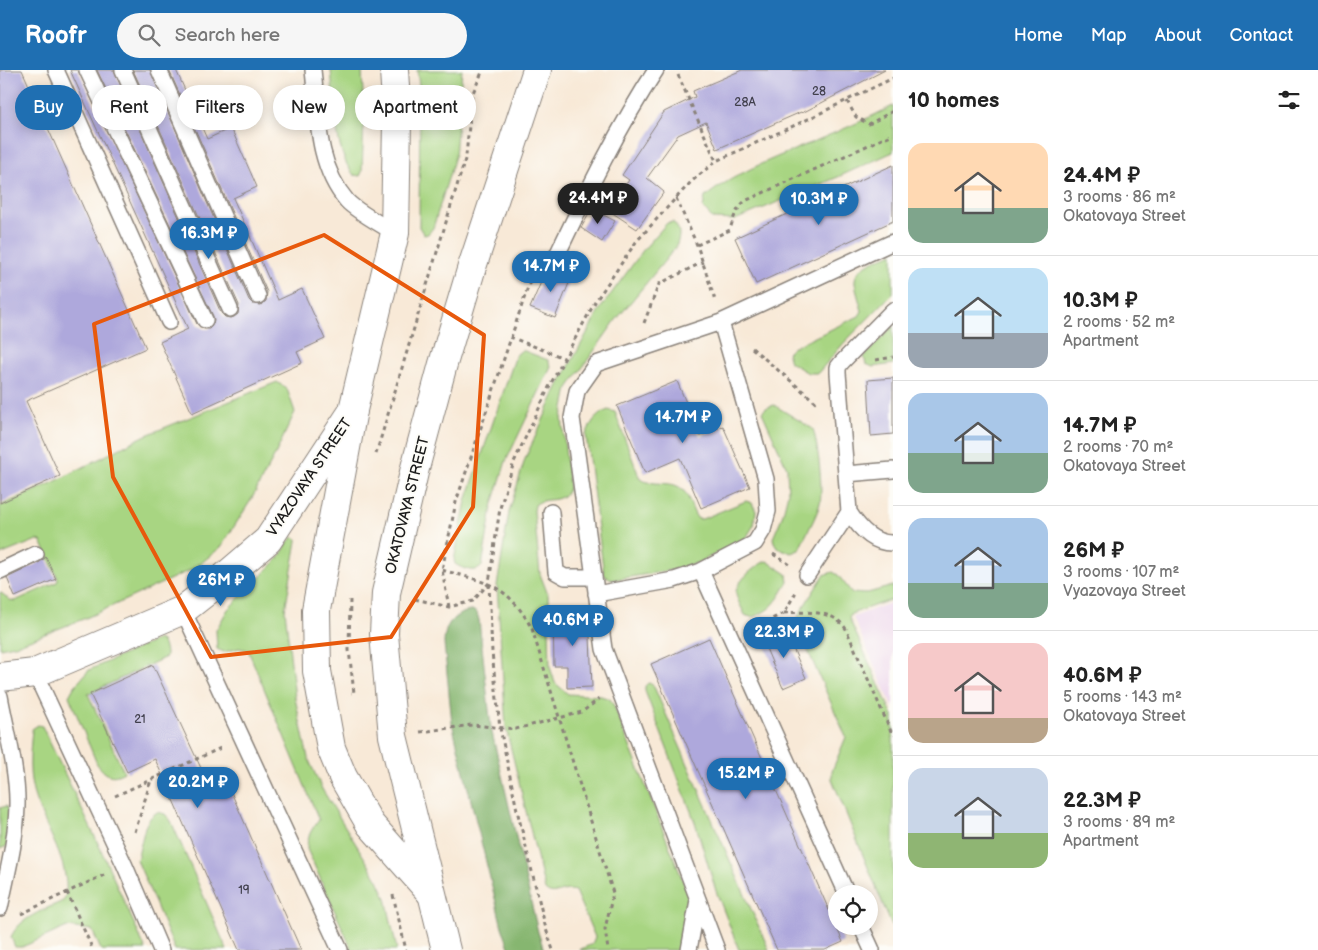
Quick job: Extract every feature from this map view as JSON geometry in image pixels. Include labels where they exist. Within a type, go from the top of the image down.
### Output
[{"type":"main road","points":[[394,70],[397,120],[395,233],[354,410],[316,610],[317,671],[331,748],[342,777],[370,824],[431,893]]},
{"type":"main road","name":"OKATOVAYA STREET","points":[[446,950],[393,736],[384,634],[386,593],[414,468],[443,364],[471,270],[536,70]]},
{"type":"main road","name":"VYAZOVAYA STREET","points":[[0,676],[35,673],[183,610],[268,540],[354,410]]},
{"type":"lane","points":[[56,70],[169,322]]},
{"type":"lane","points":[[87,70],[205,320]]},
{"type":"lane","points":[[123,70],[230,310]]},
{"type":"lane","points":[[159,70],[258,296]]},
{"type":"lane","points":[[313,70],[322,154],[334,182],[348,203],[395,233]]},
{"type":"lane","points":[[558,253],[596,172],[656,70]]},
{"type":"lane","points":[[718,950],[604,649],[572,418],[577,391],[596,364],[721,322],[893,242]]},
{"type":"lane","points":[[893,310],[838,367],[849,512],[862,530],[875,539],[893,543]]},
{"type":"lane","points":[[596,594],[674,580],[702,571],[756,543],[763,530],[768,511],[766,480],[721,322]]},
{"type":"lane","points":[[846,474],[893,470]]},
{"type":"lane","points":[[551,512],[556,572],[565,578],[594,577]]},
{"type":"lane","points":[[807,576],[849,512]]},
{"type":"lane","points":[[0,570],[36,554]]},
{"type":"lane","points":[[702,571],[843,885]]},
{"type":"lane","points":[[183,610],[340,950]]},
{"type":"lane","points":[[35,673],[125,866],[160,950]]},
{"type":"lane","points":[[0,696],[16,788],[17,805],[6,853],[0,908]]},
{"type":"lane","points":[[689,950],[699,898]]},
{"type":"lane","points":[[865,935],[872,950]]},
{"type":"path","points":[[376,454],[466,156],[472,94],[482,70]]},
{"type":"path","points":[[676,70],[716,161],[893,78]]},
{"type":"path","points":[[847,101],[856,117],[869,124],[893,112]]},
{"type":"path","points":[[697,245],[730,230],[739,206],[745,201],[893,134]]},
{"type":"path","points":[[676,198],[697,245],[721,322],[842,424]]},
{"type":"path","points":[[448,607],[442,570],[456,502],[537,259]]},
{"type":"path","points":[[634,351],[659,284],[703,262]]},
{"type":"path","points":[[510,337],[564,358]]},
{"type":"path","points":[[442,570],[489,583],[513,600],[532,629],[613,893],[605,929],[608,950]]},
{"type":"path","points":[[489,583],[492,652],[500,728],[517,810],[546,929],[553,950]]},
{"type":"path","points":[[351,591],[348,609],[349,650],[354,693]]},
{"type":"path","points":[[784,613],[793,598]]},
{"type":"path","points":[[747,631],[784,613],[817,613],[841,621],[893,736]]},
{"type":"path","points":[[441,729],[472,725],[516,729],[582,712]]},
{"type":"path","points":[[96,805],[198,758]]},
{"type":"path","points":[[17,916],[125,866],[151,780]]},
{"type":"path","points":[[67,892],[93,950]]},
{"type":"highlighted area","points":[[324,235],[484,335],[473,507],[391,637],[211,657],[113,477],[94,324]]},
{"type":"shaded area","points":[[893,602],[893,708],[853,617]]},
{"type":"green space","points":[[331,70],[362,70],[363,85],[355,85],[355,130],[364,130],[362,172],[360,176],[354,175],[347,165],[342,154],[337,130],[345,130],[345,85],[332,85]]},
{"type":"green space","points":[[417,70],[462,70],[461,85],[419,85]]},
{"type":"green space","points":[[893,106],[893,152],[735,220],[713,219],[703,208],[705,197],[739,175]]},
{"type":"green space","points":[[420,130],[457,130],[455,156],[433,228],[428,234],[424,235],[419,227]]},
{"type":"green space","points":[[673,222],[679,233],[676,247],[616,320],[568,388],[562,417],[569,488],[558,499],[539,502],[535,505],[534,511],[540,574],[548,595],[550,667],[555,683],[568,694],[601,696],[610,699],[689,896],[681,950],[579,950],[592,944],[595,937],[575,891],[566,890],[552,893],[545,890],[506,728],[497,586],[509,512],[525,459],[559,385],[600,309],[644,249],[667,223]]},
{"type":"green space","points":[[893,253],[893,293],[843,344],[818,373],[808,373],[790,362],[787,353],[792,348],[859,316],[862,311],[855,283],[858,272],[875,260]]},
{"type":"green space","points":[[893,326],[893,364],[873,367],[866,364],[864,357]]},
{"type":"green space","points":[[522,350],[548,360],[551,367],[506,461],[492,507],[482,566],[476,570],[465,569],[455,564],[454,560],[466,501],[516,355]]},
{"type":"green space","points":[[277,382],[287,389],[295,412],[251,500],[221,547],[195,568],[86,618],[19,644],[0,648],[0,592],[10,600],[15,601],[57,582],[58,579],[41,541],[37,540],[0,555],[0,506],[54,482],[144,436]]},
{"type":"green space","points":[[774,405],[813,429],[817,445],[821,487],[820,503],[799,550],[791,553],[777,547],[773,538],[782,517],[788,493],[787,468],[762,412]]},
{"type":"green space","points":[[608,410],[615,412],[640,479],[651,483],[679,487],[686,493],[698,519],[746,501],[752,503],[756,511],[754,525],[746,538],[700,562],[673,570],[612,580],[604,575],[586,435],[594,420]]},
{"type":"green space","points":[[293,537],[297,541],[285,610],[295,698],[308,758],[322,789],[378,880],[386,898],[397,950],[352,950],[307,849],[310,833],[319,820],[248,650],[239,648],[224,652],[217,649],[216,630],[228,609],[279,558]]},
{"type":"green space","points":[[767,561],[787,574],[788,582],[770,608],[756,616],[747,616],[737,598],[737,588],[758,565]]},
{"type":"green space","points":[[833,572],[838,575],[852,593],[864,594],[893,586],[893,599],[851,614],[849,618],[893,716],[893,929],[878,892],[878,885],[875,885],[832,779],[832,771],[846,737],[798,628],[798,617],[824,575]]},
{"type":"green space","points":[[472,610],[477,613],[479,620],[491,728],[538,932],[544,950],[510,950],[502,927],[452,723],[444,643],[446,630],[455,617]]},
{"type":"green space","points":[[159,639],[165,647],[166,657],[88,694],[124,772],[115,776],[109,775],[97,764],[69,696],[74,687],[89,670]]},
{"type":"green space","points":[[648,683],[652,684],[655,689],[769,950],[739,950],[716,891],[695,822],[645,691],[645,686]]},
{"type":"green space","points":[[38,725],[42,726],[146,950],[101,950],[92,930],[67,927],[22,947],[15,947],[11,937],[15,930],[33,915],[63,901],[66,895],[66,883],[61,859],[36,801],[31,783],[32,729]]},
{"type":"green space","points":[[6,806],[9,811],[7,846],[0,849],[0,808]]},
{"type":"green space","points":[[157,812],[165,814],[171,821],[227,950],[175,950],[137,860],[145,827],[149,819]]},
{"type":"building","points":[[0,70],[22,70],[29,85],[15,85],[15,130],[49,130],[146,348],[26,401],[60,476],[0,503]]},
{"type":"building","points":[[70,70],[78,70],[92,100],[92,118],[82,96],[82,85],[77,85]]},
{"type":"building","points":[[97,70],[114,70],[121,85],[104,85]]},
{"type":"building","points":[[133,70],[150,70],[156,85],[140,85]]},
{"type":"building","points":[[169,70],[176,70],[183,85],[177,85],[177,88]]},
{"type":"building","points":[[742,70],[885,70],[802,113],[717,149],[706,122],[678,135],[647,178],[664,192],[637,229],[608,210],[629,180],[622,175],[664,112],[695,97],[693,91]]},
{"type":"building","points":[[167,109],[249,300],[253,304],[261,305],[266,301],[267,292],[195,130],[203,130],[207,139],[227,130],[232,130],[257,187],[233,198],[278,300],[302,289],[325,339],[297,352],[302,363],[192,413],[160,342],[188,329],[97,130],[106,130],[197,324],[204,329],[209,329],[214,321],[213,316],[125,130],[140,130],[221,313],[225,317],[234,317],[238,314],[239,305],[160,130],[167,130]]},
{"type":"building","points":[[893,165],[893,221],[756,284],[735,238]]},
{"type":"building","points":[[592,209],[615,221],[602,242],[581,228]]},
{"type":"building","points":[[547,268],[571,278],[555,318],[530,308]]},
{"type":"building","points":[[893,378],[893,434],[871,436],[868,380]]},
{"type":"building","points":[[677,381],[700,436],[723,426],[750,487],[701,508],[680,458],[645,473],[617,406]]},
{"type":"building","points":[[46,557],[56,579],[15,597],[7,578],[40,562]]},
{"type":"building","points":[[589,612],[592,687],[567,688],[567,666],[554,666],[553,613]]},
{"type":"building","points":[[785,630],[806,678],[783,688],[762,639]]},
{"type":"building","points":[[709,638],[828,908],[828,935],[840,935],[843,942],[825,950],[777,950],[651,664]]},
{"type":"building","points":[[153,665],[207,781],[223,774],[301,950],[239,950],[155,759],[127,772],[90,694]]}]
